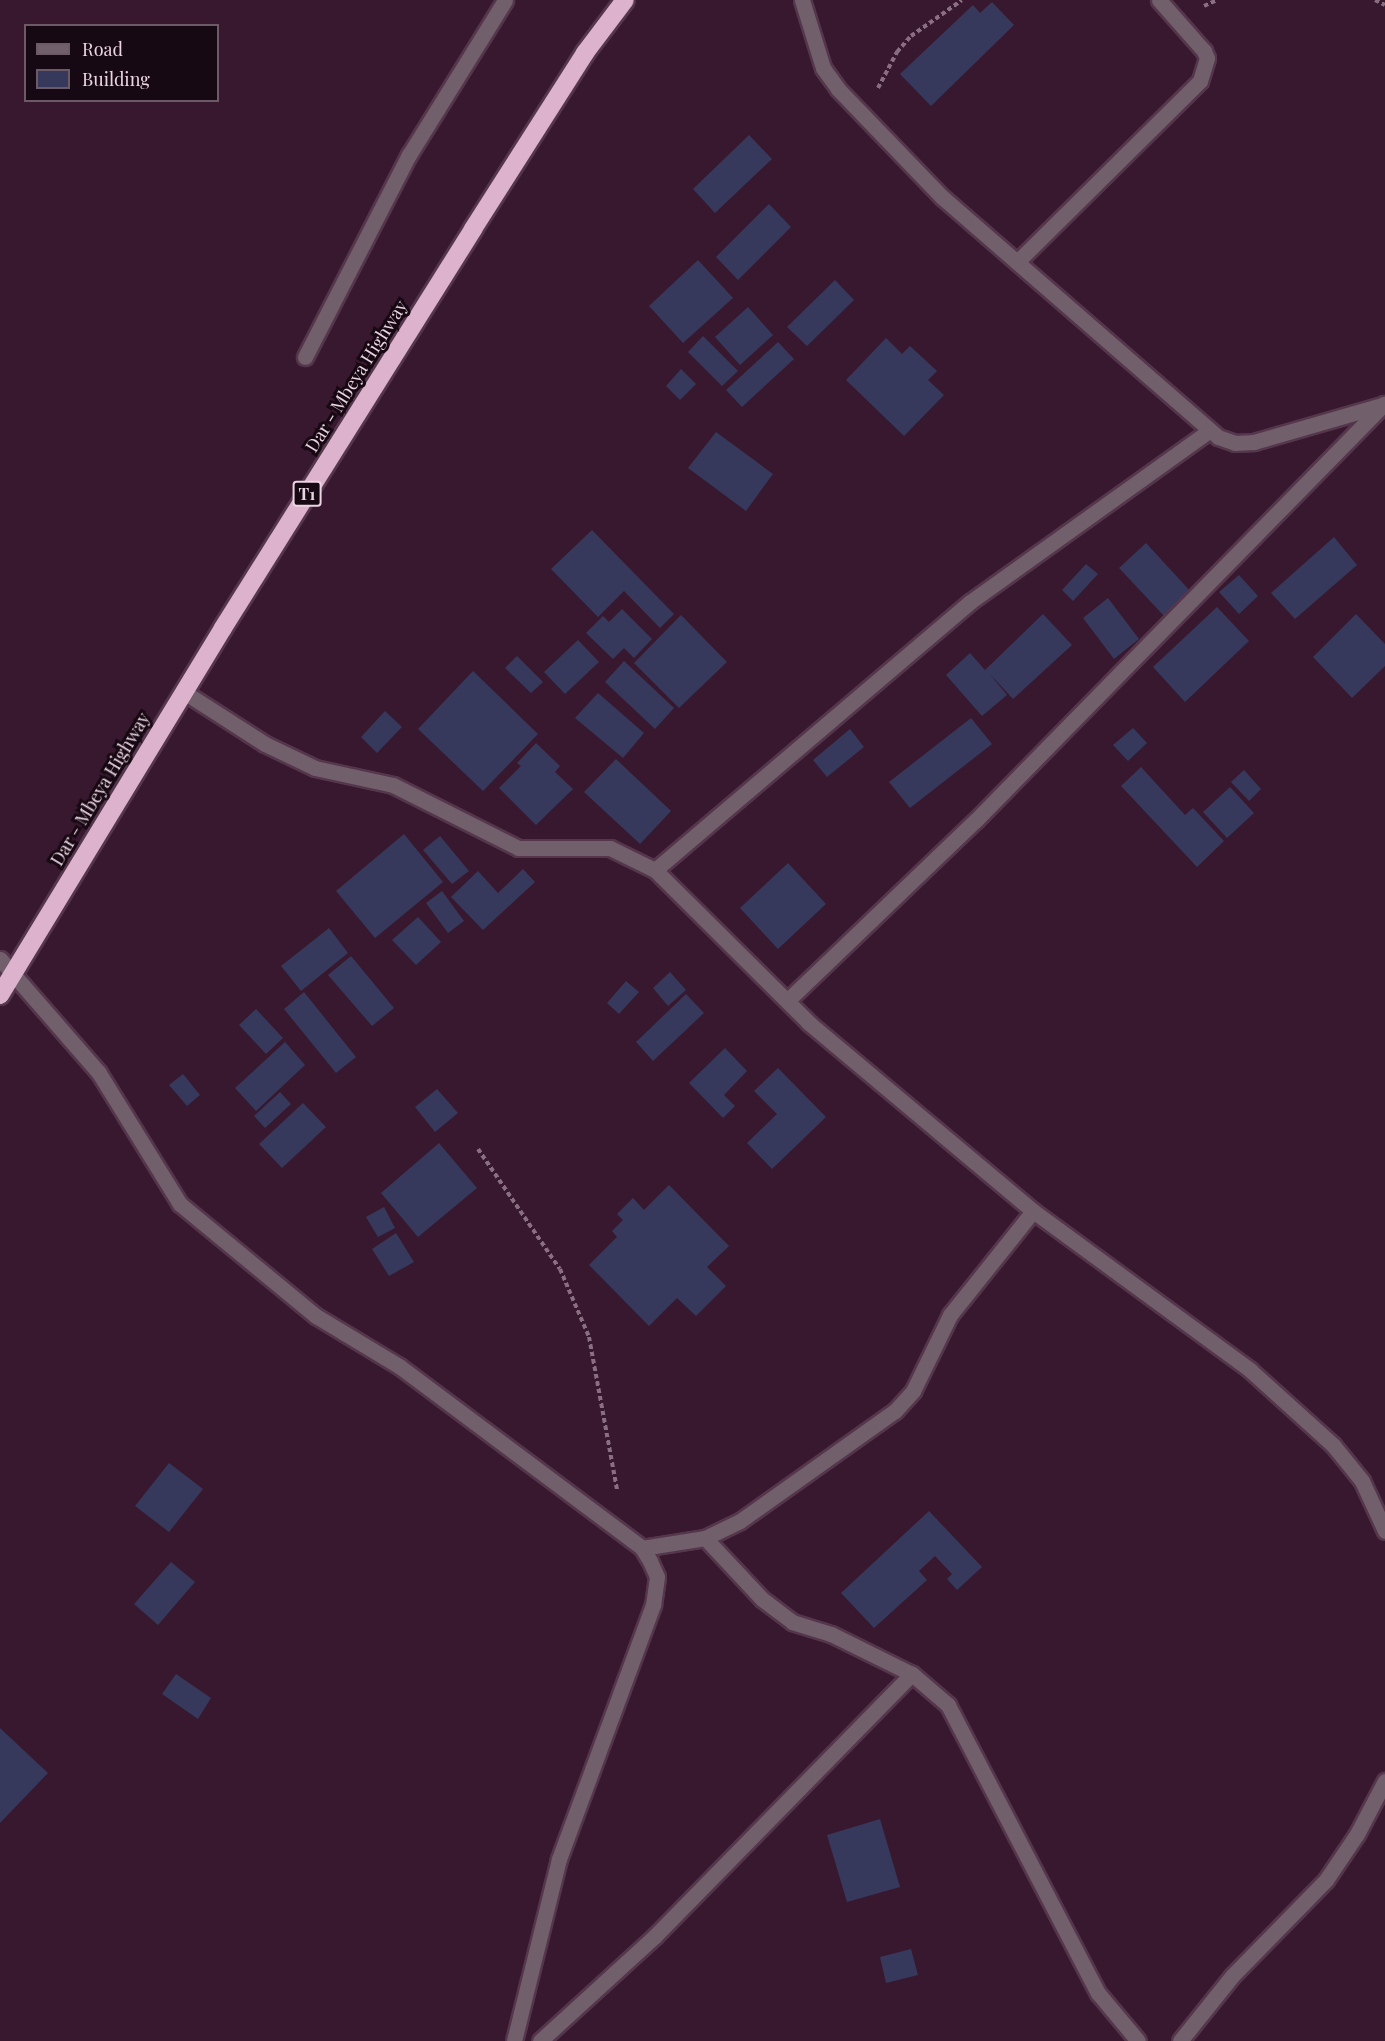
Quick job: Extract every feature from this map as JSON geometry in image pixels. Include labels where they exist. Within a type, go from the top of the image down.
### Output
[{"type":"highway","name":"Dar - Mbeya Highway","points":[[0,995],[7,965],[184,692],[585,53],[625,0]]},
{"type":"street","points":[[305,357],[409,155],[505,0]]},
{"type":"street","points":[[802,0],[824,68],[864,115],[942,197],[1210,430],[1235,443],[1254,442],[1384,404]]},
{"type":"street","points":[[1017,262],[1200,81],[1207,58],[1204,51],[1159,0]]},
{"type":"street","points":[[788,1000],[976,820],[1384,404]]},
{"type":"street","points":[[655,870],[970,602],[1210,430]]},
{"type":"street","points":[[184,692],[265,744],[315,768],[393,785],[518,848],[597,846],[610,848],[655,870],[788,1000],[1033,1211],[1250,1370],[1333,1445],[1362,1481],[1385,1531]]},
{"type":"street","points":[[7,965],[99,1073],[180,1204],[316,1316],[399,1366],[642,1548],[657,1577],[653,1605],[559,1858],[514,2041]]},
{"type":"street","points":[[642,1548],[705,1538],[740,1521],[895,1411],[913,1391],[950,1315],[1033,1211]]},
{"type":"street","points":[[705,1538],[762,1599],[792,1622],[831,1634],[912,1674],[948,1705],[1098,1992],[1138,2041]]},
{"type":"street","points":[[540,2041],[655,1936],[912,1674]]},
{"type":"street","points":[[1180,2041],[1232,1976],[1326,1880],[1358,1834],[1385,1780]]},
{"type":"path","points":[[864,115],[897,52],[911,36],[962,0]]},
{"type":"path","points":[[1375,0],[1385,5]]},
{"type":"path","points":[[478,1149],[560,1269],[589,1336],[627,1538]]},
{"type":"building","points":[[992,2],[1014,25],[931,106],[900,74],[973,5],[980,13]]},
{"type":"building","points":[[749,135],[772,159],[715,213],[693,189]]},
{"type":"building","points":[[769,204],[791,227],[738,280],[716,257]]},
{"type":"building","points":[[698,260],[733,298],[683,343],[649,306]]},
{"type":"building","points":[[835,280],[854,300],[807,346],[787,327]]},
{"type":"building","points":[[748,307],[773,335],[740,365],[715,337]]},
{"type":"building","points":[[703,336],[738,371],[722,386],[688,352]]},
{"type":"building","points":[[886,338],[902,354],[910,346],[937,371],[928,380],[944,395],[904,436],[846,380]]},
{"type":"building","points":[[778,342],[794,359],[742,407],[726,390]]},
{"type":"building","points":[[681,369],[696,384],[680,400],[666,386]]},
{"type":"building","points":[[716,432],[773,474],[746,511],[688,468]]},
{"type":"building","points":[[592,530],[674,614],[660,628],[624,591],[598,617],[551,569]]},
{"type":"building","points":[[1334,537],[1357,565],[1295,619],[1271,593]]},
{"type":"building","points":[[1146,543],[1192,593],[1165,617],[1119,568]]},
{"type":"building","points":[[1086,564],[1098,574],[1073,601],[1062,590]]},
{"type":"building","points":[[1239,575],[1258,596],[1239,614],[1219,592]]},
{"type":"building","points":[[1108,598],[1139,639],[1114,659],[1083,618]]},
{"type":"building","points":[[1217,607],[1249,641],[1185,702],[1153,667]]},
{"type":"building","points":[[622,609],[652,639],[634,658],[624,648],[613,659],[586,633],[603,616],[609,622]]},
{"type":"building","points":[[1043,614],[1072,645],[1013,699],[989,673],[1007,695],[982,716],[946,675],[970,653],[985,670]]},
{"type":"building","points":[[1356,614],[1385,644],[1385,666],[1352,698],[1313,657]]},
{"type":"building","points":[[681,615],[727,662],[679,708],[634,663]]},
{"type":"building","points":[[578,640],[599,662],[565,694],[544,672]]},
{"type":"building","points":[[517,656],[543,682],[531,693],[505,668]]},
{"type":"building","points":[[624,661],[674,708],[655,729],[605,682]]},
{"type":"building","points":[[473,671],[538,734],[483,791],[418,729]]},
{"type":"building","points":[[598,693],[644,733],[623,758],[575,718]]},
{"type":"building","points":[[385,711],[402,727],[377,753],[361,737]]},
{"type":"building","points":[[971,718],[992,744],[910,808],[889,782]]},
{"type":"building","points":[[1133,728],[1147,743],[1128,761],[1113,745]]},
{"type":"building","points":[[850,729],[864,747],[827,777],[813,760]]},
{"type":"building","points":[[536,743],[560,766],[555,772],[573,789],[536,825],[499,788],[521,766],[517,763]]},
{"type":"building","points":[[616,759],[671,811],[640,844],[584,792]]},
{"type":"building","points":[[1141,767],[1185,815],[1193,808],[1224,841],[1197,867],[1121,786]]},
{"type":"building","points":[[1244,770],[1261,789],[1249,801],[1231,782]]},
{"type":"building","points":[[1230,787],[1254,813],[1227,838],[1203,812]]},
{"type":"building","points":[[404,834],[443,882],[375,938],[336,891]]},
{"type":"building","points":[[440,836],[469,871],[452,884],[423,850]]},
{"type":"building","points":[[788,863],[826,904],[778,949],[740,908]]},
{"type":"building","points":[[523,869],[535,882],[483,930],[451,897],[478,871],[498,893]]},
{"type":"building","points":[[442,891],[464,921],[448,933],[426,903]]},
{"type":"building","points":[[418,917],[441,942],[416,965],[392,940]]},
{"type":"building","points":[[329,928],[348,953],[301,991],[281,966]]},
{"type":"building","points":[[351,956],[394,1008],[372,1026],[328,975]]},
{"type":"building","points":[[670,972],[686,990],[668,1006],[653,988]]},
{"type":"building","points":[[626,981],[639,992],[619,1014],[607,1003]]},
{"type":"building","points":[[304,992],[356,1057],[336,1073],[284,1009]]},
{"type":"building","points":[[686,994],[704,1013],[653,1061],[636,1042]]},
{"type":"building","points":[[256,1009],[283,1038],[266,1054],[239,1025]]},
{"type":"building","points":[[285,1042],[305,1065],[256,1111],[235,1088]]},
{"type":"building","points":[[725,1048],[747,1071],[724,1095],[735,1106],[723,1118],[689,1083]]},
{"type":"building","points":[[778,1068],[826,1117],[772,1169],[747,1143],[777,1114],[754,1091]]},
{"type":"building","points":[[183,1074],[200,1095],[187,1106],[169,1085]]},
{"type":"building","points":[[437,1089],[458,1113],[435,1132],[415,1107]]},
{"type":"building","points":[[280,1092],[291,1104],[265,1128],[254,1116]]},
{"type":"building","points":[[303,1103],[326,1127],[282,1168],[259,1144]]},
{"type":"building","points":[[439,1143],[477,1188],[418,1237],[381,1193]]},
{"type":"building","points":[[669,1185],[729,1246],[707,1267],[726,1286],[696,1316],[677,1298],[649,1326],[589,1265],[617,1237],[612,1231],[623,1220],[617,1214],[633,1198],[644,1210]]},
{"type":"building","points":[[384,1207],[395,1228],[378,1237],[366,1217]]},
{"type":"building","points":[[396,1233],[414,1262],[389,1276],[372,1249]]},
{"type":"building","points":[[169,1463],[203,1489],[169,1532],[135,1506]]},
{"type":"building","points":[[929,1511],[982,1567],[957,1590],[947,1579],[952,1574],[935,1556],[919,1571],[927,1580],[874,1628],[841,1593]]},
{"type":"building","points":[[171,1562],[195,1582],[158,1625],[134,1604]]},
{"type":"building","points":[[176,1674],[211,1698],[198,1719],[162,1694]]},
{"type":"building","points":[[0,1728],[48,1773],[0,1823]]},
{"type":"building","points":[[880,1819],[900,1887],[847,1902],[827,1835]]},
{"type":"building","points":[[911,1949],[918,1975],[886,1983],[880,1957]]}]
